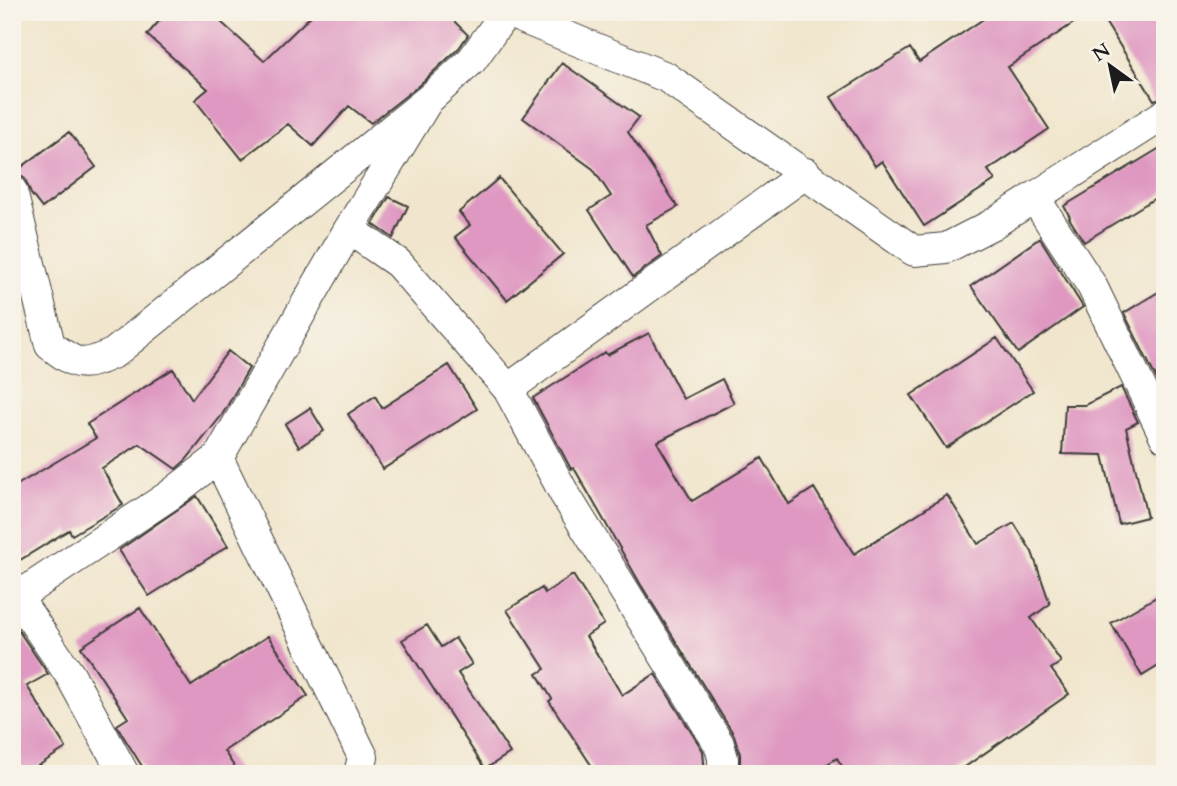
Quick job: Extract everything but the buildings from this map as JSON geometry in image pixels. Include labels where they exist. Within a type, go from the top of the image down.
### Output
[{"type":"street","points":[[12,191],[50,345],[70,360],[89,365],[114,353],[428,100],[472,60],[507,12],[666,77],[914,251],[946,248],[992,225],[1165,114]]},
{"type":"street","points":[[124,774],[70,675],[15,594],[170,495],[218,458],[349,229],[428,100]]},
{"type":"street","points":[[508,389],[806,173]]},
{"type":"street","points":[[1034,197],[1092,286],[1165,436]]},
{"type":"street","points":[[349,229],[398,263],[508,389],[564,493],[719,744],[723,758],[723,774]]},
{"type":"street","points":[[218,458],[363,757],[359,774]]}]
